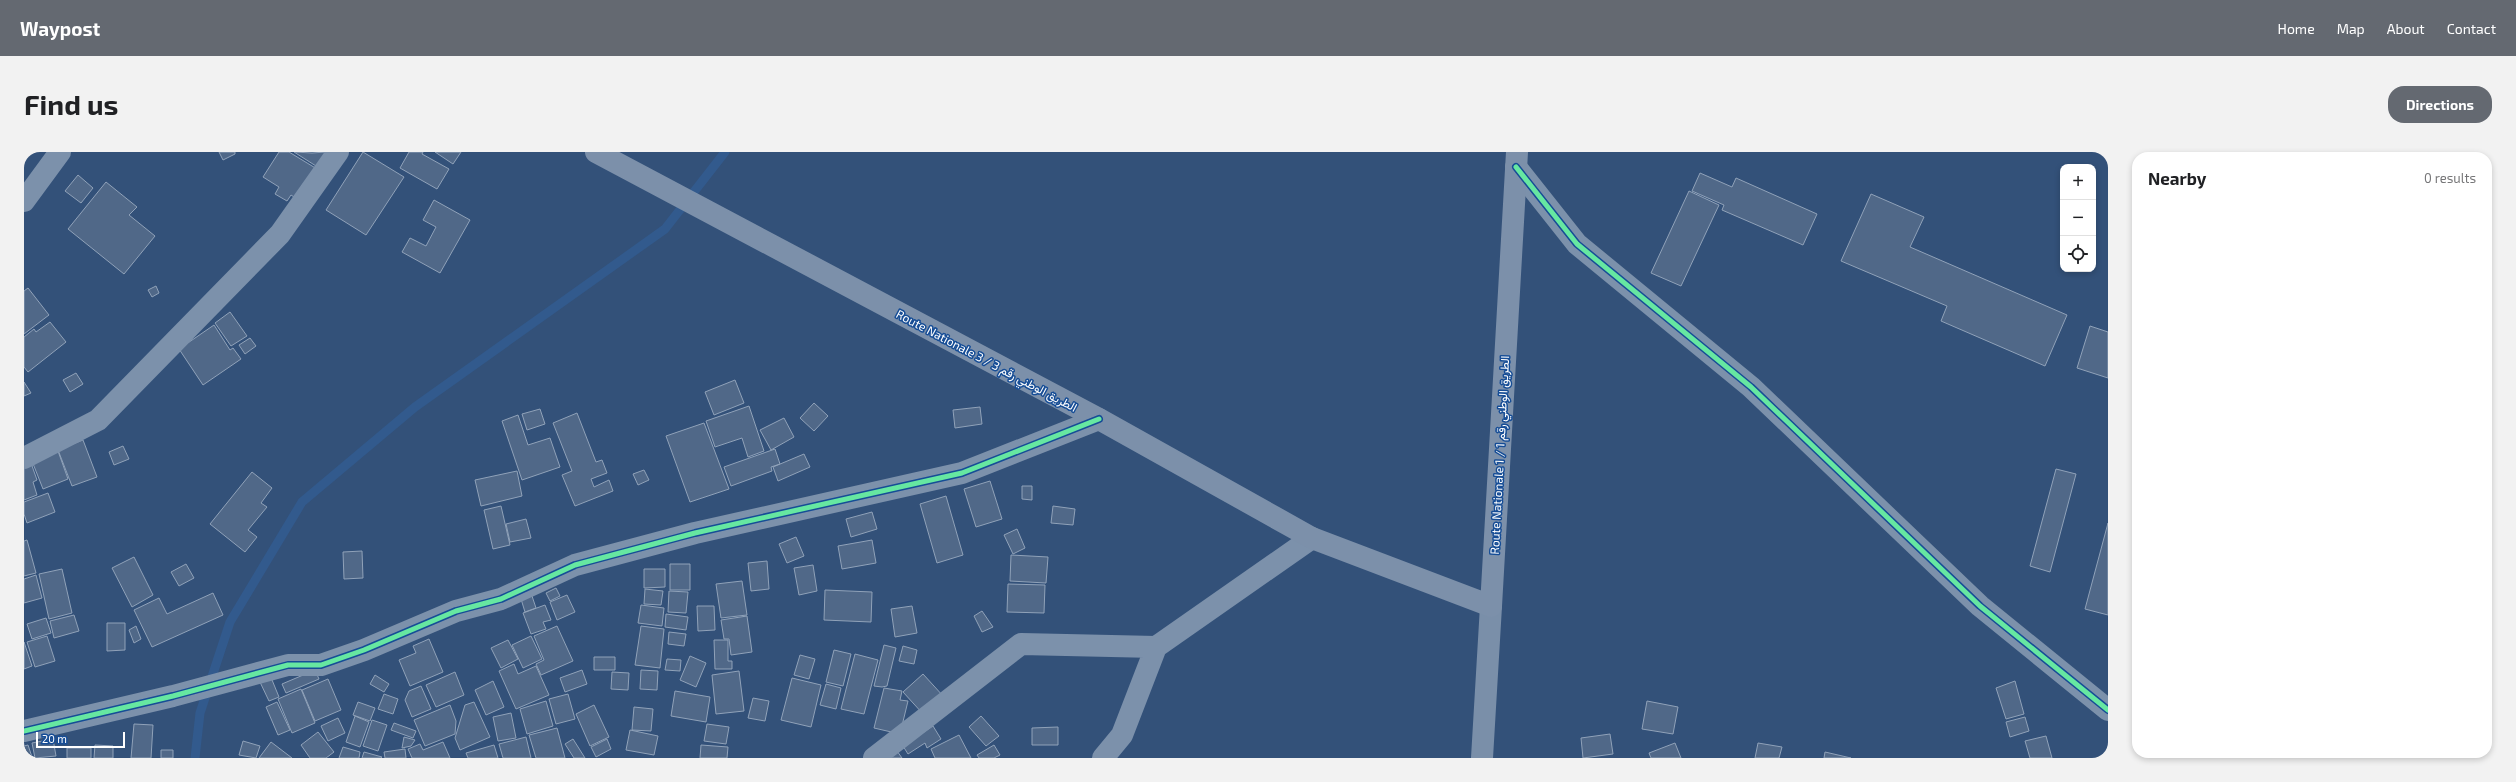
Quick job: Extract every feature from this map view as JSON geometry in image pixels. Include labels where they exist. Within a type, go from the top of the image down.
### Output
[{"type":"highway","name":"Route Nationale 3 / الطريق الوطني رقم 3","points":[[596,152],[1099,420],[1312,538],[1491,606]]},
{"type":"highway","name":"Route Nationale 1 / الطريق الوطني رقم 1","points":[[1491,606],[1516,159]]},
{"type":"main road","name":"Route Nationale 1 / الطريق الوطني رقم 1","points":[[1482,758],[1491,606]]},
{"type":"street","points":[[24,201],[60,152]]},
{"type":"street","points":[[24,458],[98,420],[280,234],[338,152]]},
{"type":"street","points":[[1516,159],[1577,244],[1751,387],[1980,606],[2108,710]]},
{"type":"street","points":[[24,731],[173,696],[288,665],[321,665],[364,650],[456,611],[501,599],[575,566],[695,533],[962,473],[1099,420]]},
{"type":"street","points":[[1103,758],[1122,735],[1156,647],[1312,538]]},
{"type":"street","points":[[874,758],[1021,644],[1156,647]]},
{"type":"building","points":[[219,152],[235,152],[235,154],[223,160]]},
{"type":"building","points":[[279,152],[289,152],[317,169],[297,199],[291,195],[287,201],[275,194],[279,187],[263,177]]},
{"type":"building","points":[[294,152],[312,153],[326,152],[316,166]]},
{"type":"building","points":[[363,152],[404,177],[366,235],[326,210]]},
{"type":"building","points":[[409,152],[423,152],[422,154],[449,169],[437,189],[400,168]]},
{"type":"building","points":[[435,152],[461,152],[453,164]]},
{"type":"building","points":[[1700,173],[1732,187],[1736,178],[1817,214],[1803,245],[1722,210],[1724,205],[1692,191]]},
{"type":"building","points":[[78,175],[93,188],[81,203],[65,191]]},
{"type":"building","points":[[106,182],[137,207],[129,215],[155,236],[124,274],[68,229]]},
{"type":"building","points":[[1689,191],[1719,205],[1681,286],[1651,273]]},
{"type":"building","points":[[1871,194],[1924,217],[1910,247],[2067,315],[2045,366],[1941,321],[1947,306],[1841,261]]},
{"type":"building","points":[[434,200],[470,220],[440,273],[402,252],[410,238],[426,246],[436,227],[423,220]]},
{"type":"building","points":[[156,286],[159,293],[152,297],[148,290]]},
{"type":"building","points":[[28,288],[49,315],[24,334],[24,291]]},
{"type":"building","points":[[230,312],[247,336],[231,346],[215,323]]},
{"type":"building","points":[[50,322],[66,342],[28,372],[24,367],[24,337],[34,329],[36,332]]},
{"type":"building","points":[[214,325],[230,350],[233,348],[241,359],[203,385],[179,349]]},
{"type":"building","points":[[2090,326],[2108,332],[2108,378],[2077,368]]},
{"type":"building","points":[[250,338],[256,346],[245,354],[239,345]]},
{"type":"building","points":[[76,373],[83,384],[70,392],[63,380]]},
{"type":"building","points":[[735,380],[744,403],[714,415],[705,392]]},
{"type":"building","points":[[24,382],[31,393],[24,396]]},
{"type":"building","points":[[814,403],[828,416],[814,431],[800,418]]},
{"type":"building","points":[[749,406],[764,451],[748,457],[742,438],[715,447],[706,421]]},
{"type":"building","points":[[980,407],[982,424],[955,428],[953,410]]},
{"type":"building","points":[[540,409],[545,424],[527,430],[522,414]]},
{"type":"building","points":[[577,413],[596,462],[602,460],[607,473],[591,479],[594,487],[609,480],[613,491],[575,506],[562,475],[572,471],[553,423]]},
{"type":"building","points":[[518,415],[528,445],[550,438],[560,467],[522,480],[502,421]]},
{"type":"building","points":[[784,418],[794,437],[771,450],[760,430]]},
{"type":"building","points":[[704,423],[729,489],[690,502],[666,436]]},
{"type":"building","points":[[83,440],[97,477],[72,486],[58,450]]},
{"type":"building","points":[[123,446],[129,459],[114,465],[109,452]]},
{"type":"building","points":[[775,449],[780,464],[771,467],[772,471],[731,486],[724,467]]},
{"type":"building","points":[[58,451],[68,479],[43,489],[32,461]]},
{"type":"building","points":[[804,454],[810,467],[778,481],[773,467]]},
{"type":"building","points":[[31,463],[37,480],[33,482],[37,495],[24,500],[24,466]]},
{"type":"building","points":[[2056,469],[2076,474],[2050,572],[2030,566]]},
{"type":"building","points":[[644,470],[649,480],[638,485],[633,474]]},
{"type":"building","points":[[517,471],[522,496],[481,506],[475,480]]},
{"type":"building","points":[[252,472],[272,488],[261,503],[267,507],[248,530],[257,537],[245,552],[210,524]]},
{"type":"building","points":[[990,481],[1002,519],[976,527],[964,489]]},
{"type":"building","points":[[1022,486],[1032,486],[1032,500],[1022,499]]},
{"type":"building","points":[[48,493],[55,512],[27,523],[24,514],[24,502]]},
{"type":"building","points":[[946,496],[963,555],[937,563],[920,504]]},
{"type":"building","points":[[501,506],[510,545],[493,549],[484,510]]},
{"type":"building","points":[[1053,506],[1075,509],[1073,525],[1051,523]]},
{"type":"building","points":[[872,512],[877,529],[851,537],[846,519]]},
{"type":"building","points":[[526,519],[531,538],[510,542],[506,524]]},
{"type":"building","points":[[2108,523],[2108,615],[2085,609]]},
{"type":"building","points":[[1017,529],[1025,548],[1013,554],[1004,535]]},
{"type":"building","points":[[796,537],[804,556],[787,563],[779,544]]},
{"type":"building","points":[[27,540],[36,573],[24,576],[24,541]]},
{"type":"building","points":[[872,540],[876,563],[842,569],[838,546]]},
{"type":"building","points":[[362,551],[363,578],[344,579],[343,552]]},
{"type":"building","points":[[1011,555],[1048,557],[1046,583],[1010,581]]},
{"type":"building","points":[[134,557],[153,595],[132,607],[112,568]]},
{"type":"building","points":[[767,561],[769,589],[751,591],[748,563]]},
{"type":"building","points":[[186,564],[194,578],[179,586],[171,572]]},
{"type":"building","points":[[670,564],[690,564],[690,590],[670,590]]},
{"type":"building","points":[[813,565],[817,591],[799,595],[794,568]]},
{"type":"building","points":[[62,569],[72,613],[49,619],[39,574]]},
{"type":"building","points":[[644,569],[665,569],[665,587],[644,588]]},
{"type":"building","points":[[36,575],[42,598],[24,603],[24,579]]},
{"type":"building","points":[[742,581],[747,615],[721,618],[716,584]]},
{"type":"building","points":[[1008,584],[1045,585],[1044,613],[1007,612]]},
{"type":"building","points":[[556,588],[560,596],[550,601],[546,593]]},
{"type":"building","points":[[645,589],[663,591],[661,605],[644,604]]},
{"type":"building","points":[[825,590],[872,592],[871,622],[824,620]]},
{"type":"building","points":[[669,591],[688,592],[686,613],[668,612]]},
{"type":"building","points":[[213,593],[223,615],[152,647],[134,610],[159,598],[167,614]]},
{"type":"building","points":[[567,595],[575,612],[557,620],[550,602]]},
{"type":"building","points":[[532,596],[536,608],[525,612],[521,599]]},
{"type":"building","points":[[545,605],[551,620],[543,622],[546,629],[531,634],[523,613]]},
{"type":"building","points":[[641,605],[664,608],[662,626],[638,623]]},
{"type":"building","points":[[697,606],[714,606],[715,630],[698,631]]},
{"type":"building","points":[[912,606],[917,633],[895,637],[891,609]]},
{"type":"building","points":[[982,611],[993,627],[982,632],[974,616]]},
{"type":"building","points":[[666,614],[688,617],[686,630],[665,627]]},
{"type":"building","points":[[74,615],[79,631],[54,638],[50,621]]},
{"type":"building","points":[[747,616],[752,652],[731,655],[729,639],[724,639],[721,620]]},
{"type":"building","points":[[46,618],[51,633],[32,639],[27,624]]},
{"type":"building","points":[[107,623],[125,623],[125,650],[107,651]]},
{"type":"building","points":[[136,626],[141,639],[134,643],[129,630]]},
{"type":"building","points":[[557,626],[573,661],[541,675],[536,664],[544,660],[534,636]]},
{"type":"building","points":[[641,626],[664,629],[660,668],[635,665]]},
{"type":"building","points":[[669,632],[686,634],[684,646],[668,644]]},
{"type":"building","points":[[47,636],[55,661],[35,667],[27,642]]},
{"type":"building","points":[[531,636],[542,659],[523,668],[512,645]]},
{"type":"building","points":[[429,639],[443,672],[410,686],[399,660],[416,653],[413,646]]},
{"type":"building","points":[[508,640],[518,659],[501,668],[491,648]]},
{"type":"building","points":[[714,640],[728,640],[728,661],[732,661],[732,669],[715,669]]},
{"type":"building","points":[[24,642],[32,666],[24,669]]},
{"type":"building","points":[[884,645],[896,648],[887,686],[874,686]]},
{"type":"building","points":[[903,646],[917,650],[914,664],[899,661]]},
{"type":"building","points":[[834,650],[851,654],[843,686],[826,682]]},
{"type":"building","points":[[855,654],[878,660],[864,714],[841,709]]},
{"type":"building","points":[[800,655],[815,659],[809,679],[794,675]]},
{"type":"building","points":[[690,656],[706,663],[696,687],[680,680]]},
{"type":"building","points":[[594,657],[615,657],[615,670],[594,670]]},
{"type":"building","points":[[667,659],[681,660],[680,671],[665,670]]},
{"type":"building","points":[[514,664],[518,674],[536,666],[549,695],[516,709],[499,671]]},
{"type":"building","points":[[315,670],[319,679],[286,693],[282,684]]},
{"type":"building","points":[[582,670],[587,684],[565,692],[560,678]]},
{"type":"building","points":[[641,670],[658,671],[657,690],[640,689]]},
{"type":"building","points":[[739,671],[744,711],[716,714],[712,675]]},
{"type":"building","points":[[455,672],[464,695],[436,707],[426,685]]},
{"type":"building","points":[[612,672],[629,673],[628,690],[611,689]]},
{"type":"building","points":[[923,674],[944,697],[924,715],[903,692]]},
{"type":"building","points":[[270,675],[279,697],[269,701],[259,680]]},
{"type":"building","points":[[375,675],[389,684],[384,692],[370,684]]},
{"type":"building","points":[[792,678],[821,685],[811,727],[781,720]]},
{"type":"building","points":[[328,679],[341,710],[315,721],[302,690]]},
{"type":"building","points":[[493,681],[504,707],[486,715],[475,690]]},
{"type":"building","points":[[2015,681],[2024,714],[2006,719],[1996,688]]},
{"type":"building","points":[[826,684],[841,688],[836,709],[820,705]]},
{"type":"building","points":[[421,686],[431,709],[412,717],[405,700],[409,691]]},
{"type":"building","points":[[884,688],[902,691],[900,700],[908,701],[900,734],[874,728]]},
{"type":"building","points":[[301,689],[315,723],[292,733],[278,699]]},
{"type":"building","points":[[675,691],[710,697],[706,722],[671,716]]},
{"type":"building","points":[[384,694],[398,699],[393,714],[378,709]]},
{"type":"building","points":[[568,694],[575,719],[556,724],[549,699]]},
{"type":"building","points":[[753,698],[769,701],[765,721],[748,718]]},
{"type":"building","points":[[546,701],[553,726],[527,734],[520,709]]},
{"type":"building","points":[[1647,701],[1678,707],[1673,734],[1642,729]]},
{"type":"building","points":[[277,702],[290,730],[278,735],[266,707]]},
{"type":"building","points":[[358,702],[375,708],[370,721],[353,715]]},
{"type":"building","points":[[474,702],[490,737],[460,750],[455,738],[465,705]]},
{"type":"building","points":[[450,705],[456,721],[455,734],[425,746],[414,720]]},
{"type":"building","points":[[594,705],[609,737],[590,746],[576,714]]},
{"type":"building","points":[[634,707],[653,709],[651,731],[632,730]]},
{"type":"building","points":[[511,713],[516,738],[498,741],[493,717]]},
{"type":"building","points":[[355,716],[369,722],[360,747],[346,742]]},
{"type":"building","points":[[981,716],[999,736],[986,746],[969,727]]},
{"type":"building","points":[[2025,717],[2029,731],[2010,737],[2006,722]]},
{"type":"building","points":[[338,718],[345,733],[328,741],[321,726]]},
{"type":"building","points":[[372,720],[387,725],[378,751],[363,746]]},
{"type":"building","points":[[394,723],[416,731],[413,738],[391,730]]},
{"type":"building","points":[[134,724],[153,725],[151,758],[131,758]]},
{"type":"building","points":[[707,724],[729,727],[726,744],[704,741]]},
{"type":"building","points":[[933,726],[941,739],[927,748],[925,743],[908,754],[903,746]]},
{"type":"building","points":[[1058,727],[1058,745],[1032,745],[1032,728]]},
{"type":"building","points":[[557,728],[565,758],[536,758],[529,735]]},
{"type":"building","points":[[630,730],[658,736],[654,755],[626,750]]},
{"type":"building","points":[[318,732],[334,752],[326,758],[310,758],[301,745]]},
{"type":"building","points":[[1610,734],[1613,754],[1583,758],[1581,738]]},
{"type":"building","points":[[959,735],[971,758],[935,758],[931,749]]},
{"type":"building","points":[[2046,736],[2052,758],[2030,758],[2025,741]]},
{"type":"building","points":[[404,737],[415,740],[411,746],[402,748]]},
{"type":"building","points":[[526,737],[531,758],[503,758],[499,744]]},
{"type":"building","points":[[53,739],[56,756],[35,758],[32,743]]},
{"type":"building","points":[[573,739],[585,758],[574,758],[565,744]]},
{"type":"building","points":[[607,739],[611,749],[596,757],[591,747]]},
{"type":"building","points":[[243,741],[260,746],[256,758],[239,755]]},
{"type":"building","points":[[271,742],[292,758],[259,758]]},
{"type":"building","points":[[443,742],[450,758],[412,758],[408,749],[420,744],[423,750]]},
{"type":"building","points":[[1675,743],[1681,758],[1651,758],[1649,753]]},
{"type":"building","points":[[1758,743],[1782,747],[1779,758],[1755,758]]},
{"type":"building","points":[[28,745],[32,757],[24,758],[24,746]]},
{"type":"building","points":[[95,745],[113,746],[113,758],[94,758]]},
{"type":"building","points":[[494,745],[498,758],[468,758],[466,753]]},
{"type":"building","points":[[701,745],[728,747],[727,758],[700,758]]},
{"type":"building","points":[[994,745],[1000,755],[994,758],[979,758],[977,755]]},
{"type":"building","points":[[343,747],[360,752],[359,758],[339,758]]},
{"type":"building","points":[[67,748],[91,748],[91,758],[67,758]]},
{"type":"building","points":[[405,749],[406,758],[385,758],[384,752]]},
{"type":"building","points":[[161,750],[173,750],[173,758],[161,758]]},
{"type":"building","points":[[897,751],[902,758],[888,758]]},
{"type":"building","points":[[364,752],[382,757],[362,758]]},
{"type":"building","points":[[1825,752],[1851,758],[1824,758]]},
{"type":"waterway","points":[[195,758],[200,713],[230,622],[302,502],[415,407],[665,229],[725,152]]},
{"type":"cycle path","points":[[1516,167],[1577,244],[1751,387],[1980,606],[2108,710]]},
{"type":"cycle path","points":[[24,731],[173,696],[288,665],[321,665],[364,650],[456,611],[501,599],[575,565],[695,533],[962,473],[1099,419]]}]
